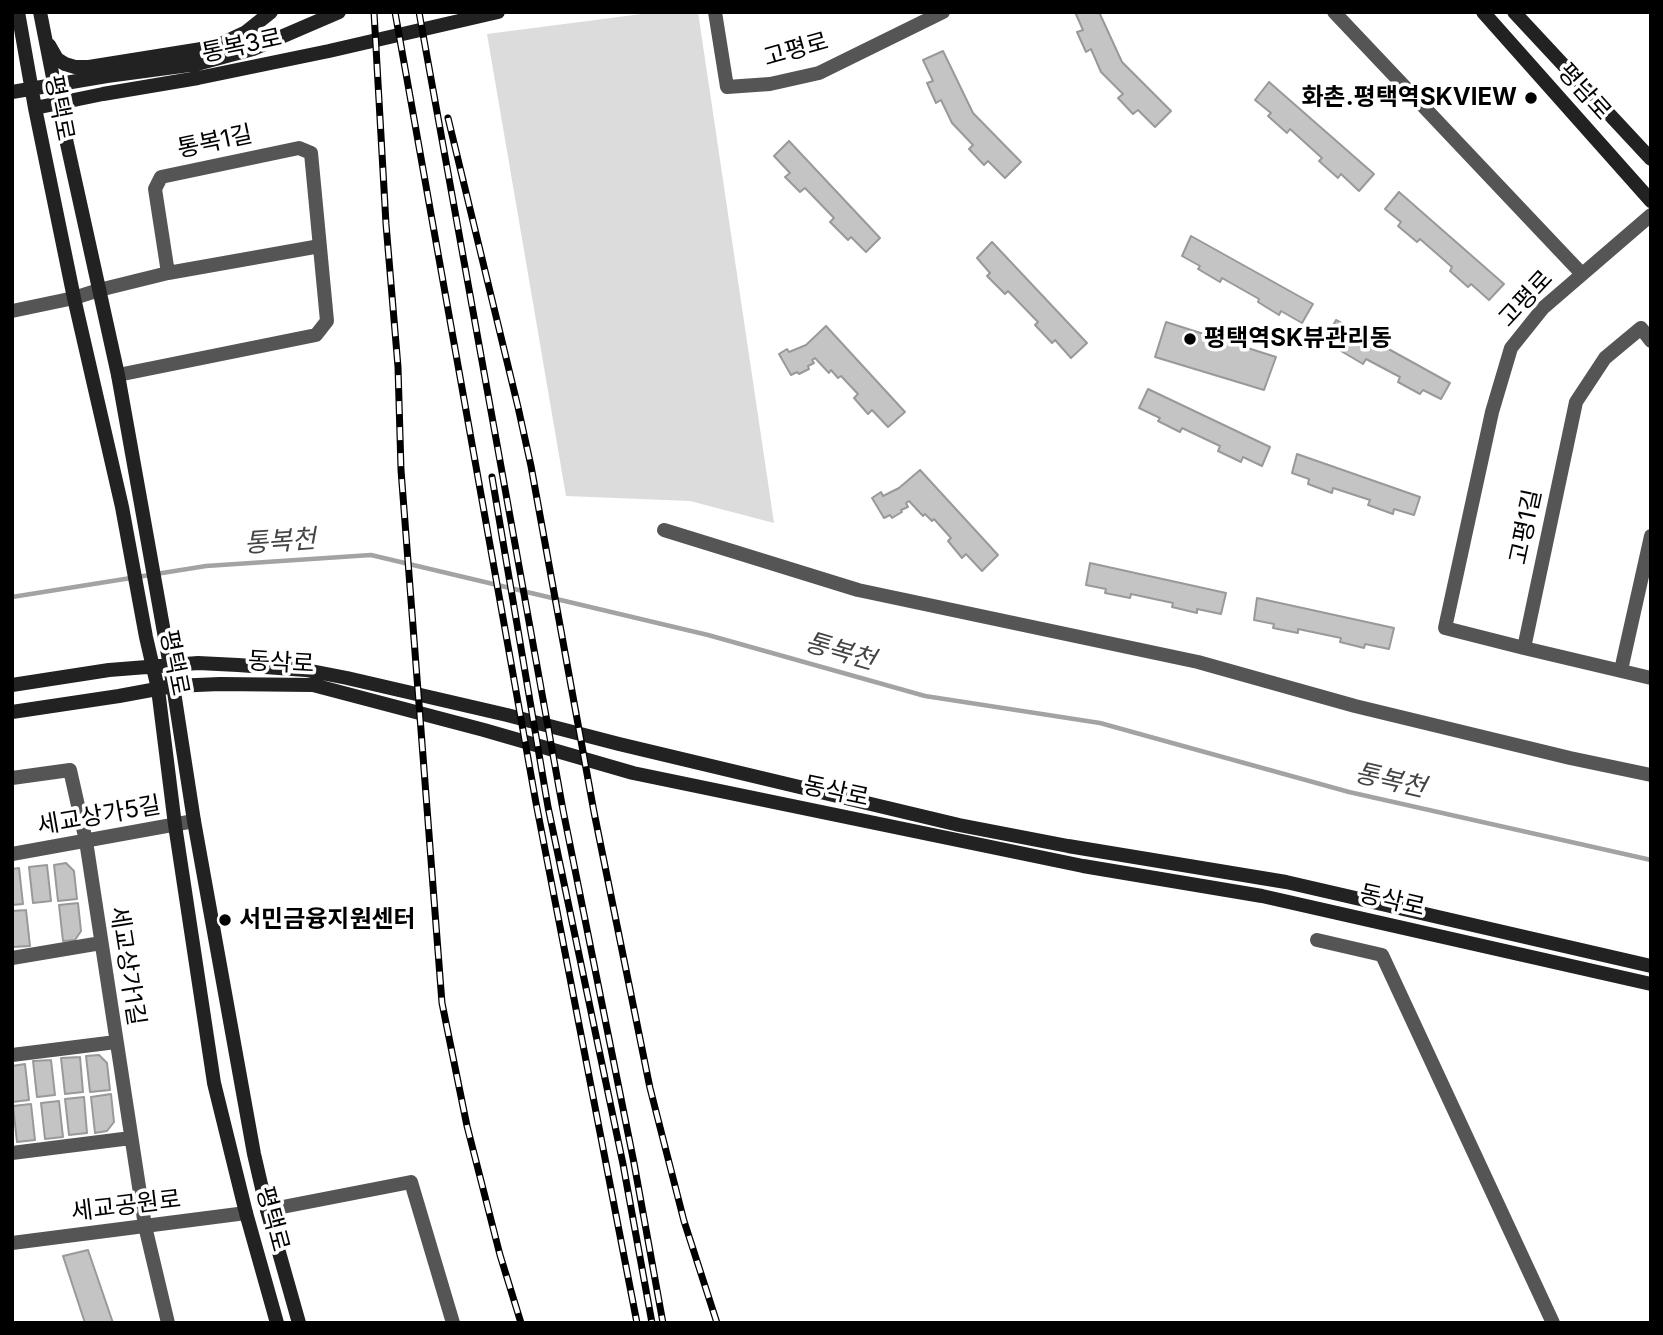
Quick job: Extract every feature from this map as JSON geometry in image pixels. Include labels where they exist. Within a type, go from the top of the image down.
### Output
[{"type":"street","name":"평택로","points":[[18,12],[74,298],[122,507],[158,689],[175,825],[214,1083],[277,1323]]},
{"type":"street","name":"평택로","points":[[40,12],[118,375],[254,1154],[299,1323]]},
{"type":"street","name":"통복3로","points":[[44,34],[57,58],[65,64],[89,67],[214,47],[246,32],[271,12]]},
{"type":"street","points":[[12,92],[197,64],[253,49],[338,12]]},
{"type":"street","name":"통복3로","points":[[35,108],[198,78],[498,12]]},
{"type":"street","name":"고평로","points":[[715,12],[727,88],[770,84],[819,73],[943,12]]},
{"type":"street","name":"고평로","points":[[1334,12],[1582,274],[1543,308],[1511,348],[1492,412],[1445,628],[1524,648]]},
{"type":"street","name":"평남로","points":[[1483,12],[1651,201]]},
{"type":"street","name":"평남로","points":[[1514,12],[1651,159]]},
{"type":"street","name":"통복1길","points":[[118,375],[316,335],[327,321],[311,153],[299,148],[161,177],[155,189],[169,273]]},
{"type":"street","points":[[1582,274],[1651,215]]},
{"type":"street","points":[[12,311],[169,273],[320,246]]},
{"type":"street","name":"고평1길","points":[[1524,648],[1576,402],[1605,358],[1641,328],[1651,341]]},
{"type":"street","points":[[664,530],[858,590],[1198,662],[1355,706],[1651,775]]},
{"type":"street","points":[[1621,670],[1651,536]]},
{"type":"street","points":[[1524,648],[1651,678]]},
{"type":"street","name":"동삭로","points":[[12,685],[109,670],[198,663],[306,670],[508,715],[959,825],[1286,882],[1651,966]]},
{"type":"street","name":"동삭로","points":[[12,712],[173,686],[313,685],[634,773],[1083,866],[1262,895],[1651,984]]},
{"type":"street","name":"세교상가1길","points":[[12,778],[70,770],[86,841],[145,1226],[168,1323]]},
{"type":"street","name":"세교상가5길","points":[[12,854],[194,821]]},
{"type":"street","points":[[1317,940],[1382,954],[1553,1323]]},
{"type":"street","points":[[12,958],[101,943]]},
{"type":"street","points":[[12,1055],[116,1042]]},
{"type":"street","points":[[12,1153],[131,1138]]},
{"type":"street","points":[[267,1210],[411,1182],[453,1323]]},
{"type":"street","name":"세교공원로","points":[[12,1243],[246,1213]]},
{"type":"shaded area","points":[[657,12],[698,12],[774,523],[690,501],[566,496],[487,34]]},
{"type":"building","points":[[1075,12],[1099,12],[1122,62],[1171,111],[1155,127],[1138,110],[1133,114],[1118,98],[1123,94],[1101,72],[1091,49],[1086,52],[1077,32],[1083,30]]},
{"type":"building","points":[[943,51],[973,113],[1021,162],[1005,178],[988,161],[984,165],[969,149],[973,145],[952,123],[941,100],[936,103],[927,83],[933,81],[923,60]]},
{"type":"building","points":[[1269,82],[1374,174],[1359,191],[1341,174],[1338,178],[1319,161],[1322,158],[1290,129],[1287,133],[1268,116],[1271,113],[1255,100]]},
{"type":"building","points":[[789,141],[880,238],[866,252],[851,237],[848,240],[830,222],[834,218],[805,188],[800,192],[785,177],[790,173],[774,156]]},
{"type":"building","points":[[1399,192],[1504,284],[1489,300],[1471,284],[1468,287],[1450,271],[1452,267],[1420,239],[1417,242],[1398,226],[1401,222],[1385,209]]},
{"type":"building","points":[[1191,236],[1313,304],[1302,323],[1281,311],[1279,315],[1258,302],[1259,299],[1222,278],[1220,282],[1198,269],[1200,266],[1182,256]]},
{"type":"building","points":[[992,242],[1087,343],[1071,358],[1055,340],[1052,343],[1035,325],[1038,322],[1008,291],[1005,294],[987,276],[990,273],[977,258]]},
{"type":"building","points":[[1336,320],[1450,383],[1441,399],[1423,390],[1420,394],[1398,382],[1400,377],[1366,359],[1363,364],[1341,351],[1343,346],[1327,337]]},
{"type":"building","name":"평택역SK뷰관리동","points":[[1166,322],[1276,357],[1264,390],[1155,357]]},
{"type":"building","points":[[826,326],[905,412],[888,427],[872,410],[868,414],[854,398],[858,394],[841,376],[838,378],[831,370],[829,373],[815,358],[812,360],[814,363],[808,366],[809,369],[791,375],[779,354],[787,349],[789,352],[806,345]]},
{"type":"building","points":[[1148,389],[1270,447],[1262,466],[1243,457],[1241,462],[1218,451],[1220,446],[1182,428],[1180,432],[1158,421],[1160,418],[1139,408]]},
{"type":"building","points":[[1297,454],[1420,497],[1414,515],[1394,509],[1393,514],[1368,505],[1370,500],[1333,488],[1332,493],[1308,484],[1309,479],[1292,473]]},
{"type":"building","points":[[920,470],[998,555],[982,571],[966,554],[962,558],[948,541],[951,538],[934,519],[932,521],[925,514],[923,516],[909,501],[906,503],[908,507],[901,510],[902,512],[892,518],[890,515],[884,518],[872,498],[881,492],[883,496],[899,488]]},
{"type":"building","points":[[1090,563],[1226,593],[1221,614],[1197,609],[1197,613],[1172,607],[1173,603],[1131,594],[1130,598],[1105,593],[1106,589],[1086,585]]},
{"type":"building","points":[[1257,598],[1394,628],[1389,649],[1365,644],[1364,648],[1340,642],[1341,638],[1298,629],[1298,633],[1273,628],[1274,624],[1254,620]]},
{"type":"building","points":[[66,863],[74,871],[77,899],[58,901],[54,865]]},
{"type":"building","points":[[47,865],[51,901],[33,903],[29,867]]},
{"type":"building","points":[[19,868],[23,904],[12,905],[12,869]]},
{"type":"building","points":[[78,903],[81,931],[75,940],[63,941],[59,905]]},
{"type":"building","points":[[26,910],[30,946],[12,947],[12,911]]},
{"type":"building","points":[[99,1055],[107,1063],[110,1090],[90,1092],[86,1056]]},
{"type":"building","points":[[80,1057],[83,1092],[65,1094],[61,1058]]},
{"type":"building","points":[[51,1060],[55,1095],[37,1097],[33,1061]]},
{"type":"building","points":[[25,1064],[29,1100],[12,1102],[12,1066]]},
{"type":"building","points":[[111,1094],[114,1122],[107,1131],[95,1133],[91,1097]]},
{"type":"building","points":[[84,1097],[87,1133],[69,1135],[65,1099]]},
{"type":"building","points":[[59,1101],[63,1137],[45,1139],[41,1103]]},
{"type":"building","points":[[31,1104],[35,1140],[17,1142],[13,1106]]},
{"type":"building","points":[[88,1250],[113,1323],[85,1323],[63,1256]]},
{"type":"waterway","name":"통복천","points":[[12,597],[206,566],[371,555],[708,635],[925,696],[1100,723],[1349,792],[1651,860]]},
{"type":"railway","points":[[374,12],[386,224],[398,367],[401,470],[442,1003],[467,1126],[500,1255],[521,1323]]},
{"type":"railway","points":[[395,12],[536,803],[637,1323]]},
{"type":"railway","points":[[419,12],[563,810],[634,1163],[663,1323]]},
{"type":"railway","points":[[448,118],[531,466],[594,812],[650,1088],[684,1221],[717,1323]]},
{"type":"railway","points":[[492,477],[548,807],[623,1164],[652,1323]]},
{"type":"place","name":"화촌.평택역SKVIEW","points":[[1531,98]]},
{"type":"place","name":"평택역SK뷰관리동","points":[[1190,339]]},
{"type":"place","name":"서민금융지원센터","points":[[225,920]]}]
